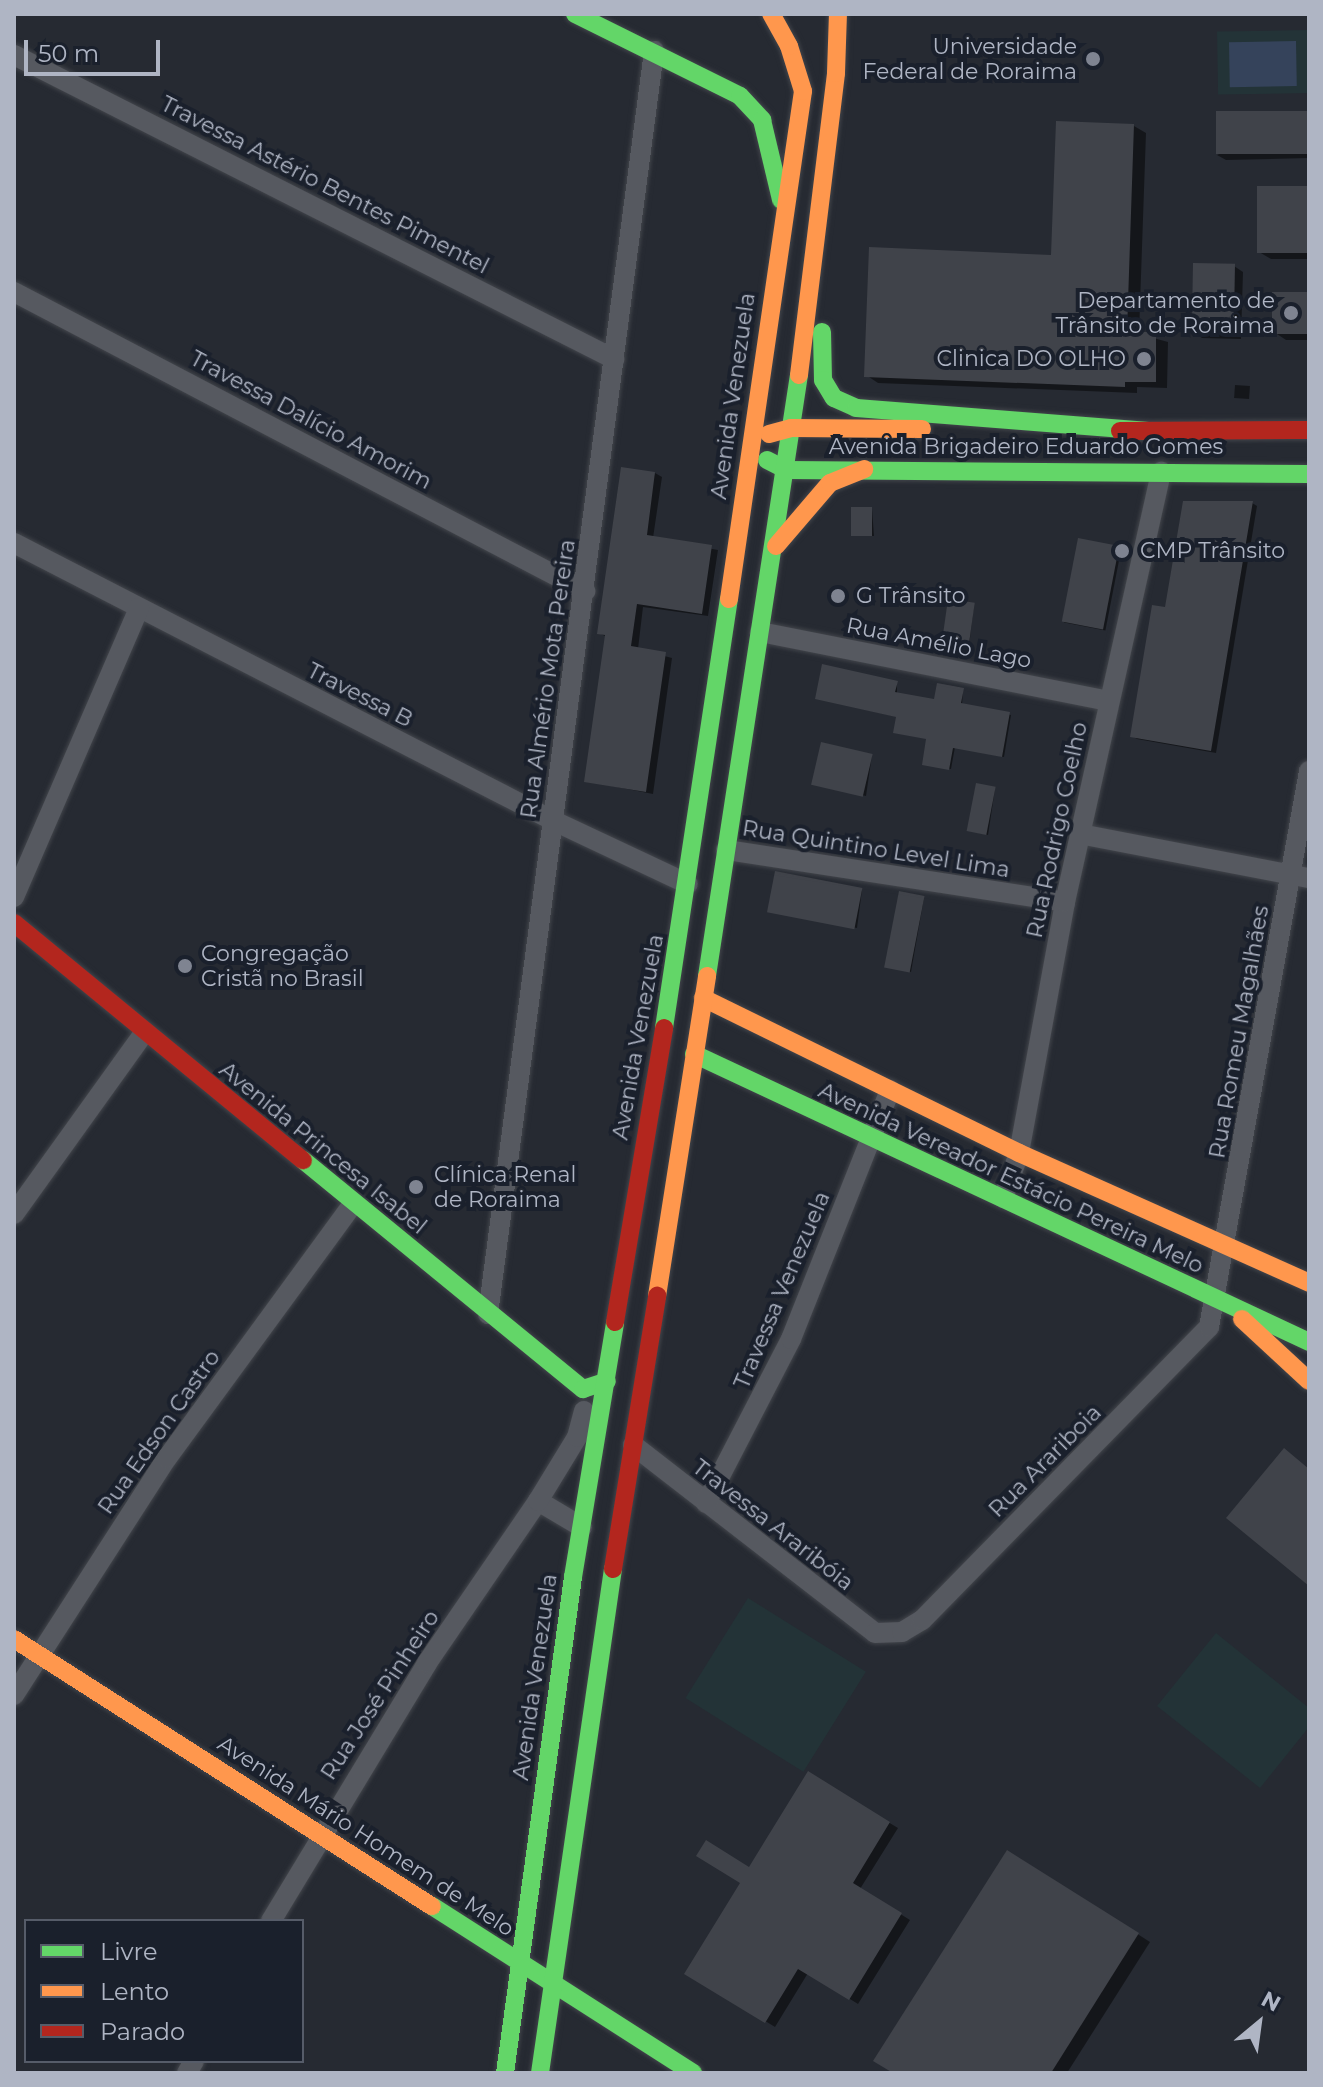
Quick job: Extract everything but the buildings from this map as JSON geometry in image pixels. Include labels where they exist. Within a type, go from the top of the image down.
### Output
[{"type":"main road","points":[[575,14],[740,96],[762,120],[786,219]]},
{"type":"main road","name":"Avenida Venezuela","points":[[506,2063],[561,1661],[688,884],[749,444],[786,219],[803,91],[789,46],[771,14]]},
{"type":"main road","points":[[838,14],[820,368],[834,398],[865,411],[1146,431]]},
{"type":"main road","points":[[540,2073],[598,1670],[787,470],[836,73]]},
{"type":"main road","name":"Avenida Brigadeiro Eduardo Gomes","points":[[749,444],[791,428],[1309,430]]},
{"type":"main road","points":[[749,444],[787,470]]},
{"type":"main road","points":[[774,548],[815,496],[830,483],[864,469]]},
{"type":"main road","name":"Avenida Brigadeiro Eduardo Gomes","points":[[787,470],[1309,474]]},
{"type":"main road","name":"Avenida Princesa Isabel","points":[[14,923],[144,1033],[583,1389]]},
{"type":"main road","name":"Avenida Vereador Estácio Pereira Melo","points":[[703,998],[1019,1153],[1228,1244],[1309,1283]]},
{"type":"main road","name":"Avenida Vereador Estácio Pereira Melo","points":[[694,1054],[1003,1198],[1235,1311],[1309,1342]]},
{"type":"main road","points":[[625,1260],[637,1249],[646,1249],[656,1257],[659,1278]]},
{"type":"main road","points":[[1235,1311],[1309,1381]]},
{"type":"main road","points":[[583,1389],[607,1381]]},
{"type":"main road","name":"Avenida Mário Homem de Melo","points":[[14,1639],[693,2073]]},
{"type":"main road","points":[[561,1661],[565,1685],[576,1697],[588,1696],[598,1670]]},
{"type":"street","name":"Rua Almério Mota Pereira","points":[[488,1314],[654,51]]},
{"type":"street","name":"Travessa Astério Bentes Pimentel","points":[[14,55],[614,359]]},
{"type":"street","name":"Travessa Dalício Amorim","points":[[14,292],[585,591]]},
{"type":"street","name":"Rua Rodrigo Coelho","points":[[1003,1198],[1019,1153],[1065,902],[1161,472]]},
{"type":"street","name":"Travessa B","points":[[14,543],[552,820],[688,884]]},
{"type":"street","points":[[14,897],[139,608]]},
{"type":"street","name":"Rua Amélio Lago","points":[[760,632],[1108,701]]},
{"type":"street","name":"Rua Romeu Magalhães","points":[[1216,1301],[1300,876],[1309,771]]},
{"type":"street","points":[[1080,834],[1300,876]]},
{"type":"street","name":"Rua Quintino Level Lima","points":[[726,850],[1065,902]]},
{"type":"street","points":[[14,1214],[144,1033]]},
{"type":"street","name":"Travessa Venezuela","points":[[706,1503],[785,1351],[890,1090]]},
{"type":"street","name":"Rua Edson Castro","points":[[14,1695],[36,1653],[167,1458],[353,1204]]},
{"type":"street","name":"Rua Arariboia","points":[[888,1635],[922,1620],[1196,1343],[1209,1327],[1216,1301]]},
{"type":"street","name":"Rua José Pinheiro","points":[[272,1919],[319,1835],[577,1437],[584,1413],[583,1389]]},
{"type":"street","name":"Travessa Araribóia","points":[[633,1445],[859,1623],[888,1635]]},
{"type":"street","points":[[538,1501],[582,1527]]},
{"type":"street","points":[[498,2073],[506,2063]]},
{"type":"shaded area","points":[[1308,30],[1309,93],[1218,95],[1217,32]]},
{"type":"shaded area","points":[[748,1598],[866,1672],[803,1772],[685,1698]]},
{"type":"shaded area","points":[[1216,1633],[1309,1708],[1309,1727],[1260,1788],[1157,1706]]},
{"type":"water","points":[[1296,41],[1297,86],[1230,87],[1229,42]]},
{"type":"traffic: fast","points":[[575,14],[740,96],[762,120],[781,200]]},
{"type":"traffic: fast","points":[[822,332],[823,380],[834,398],[856,408],[1146,431]]},
{"type":"traffic: fast","points":[[707,976],[799,375]]},
{"type":"traffic: fast","points":[[767,460],[787,470],[1309,474]]},
{"type":"traffic: fast","points":[[664,1028],[729,599]]},
{"type":"traffic: fast","points":[[694,1054],[1309,1342]]},
{"type":"traffic: fast","points":[[303,1160],[583,1389],[607,1381]]},
{"type":"traffic: fast","points":[[505,2073],[573,1577],[615,1322]]},
{"type":"traffic: fast","points":[[540,2073],[613,1569]]},
{"type":"traffic: fast","points":[[432,1906],[693,2073]]},
{"type":"traffic: slow","points":[[729,599],[803,91],[789,46],[771,14]]},
{"type":"traffic: slow","points":[[799,375],[836,73],[838,14]]},
{"type":"traffic: slow","points":[[769,434],[791,428],[922,429]]},
{"type":"traffic: slow","points":[[776,546],[830,483],[864,469]]},
{"type":"traffic: slow","points":[[657,1296],[707,976]]},
{"type":"traffic: slow","points":[[703,998],[1019,1153],[1309,1283]]},
{"type":"traffic: slow","points":[[1242,1319],[1309,1381]]},
{"type":"traffic: slow","points":[[14,1639],[432,1906]]},
{"type":"traffic: jam","points":[[1120,431],[1309,430]]},
{"type":"traffic: jam","points":[[14,923],[303,1160]]},
{"type":"traffic: jam","points":[[615,1322],[664,1028]]},
{"type":"traffic: jam","points":[[613,1569],[657,1296]]},
{"type":"place","name":"Universidade Federal de Roraima","points":[[1093,59]]},
{"type":"place","name":"Departamento de Trânsito de Roraima","points":[[1291,313]]},
{"type":"place","name":"Clinica DO OLHO","points":[[1144,359]]},
{"type":"place","name":"CMP Trânsito","points":[[1122,551]]},
{"type":"place","name":"G Trânsito","points":[[838,596]]},
{"type":"place","name":"Congregação Cristã no Brasil","points":[[185,966]]},
{"type":"place","name":"Clínica Renal de Roraima","points":[[416,1187]]}]
